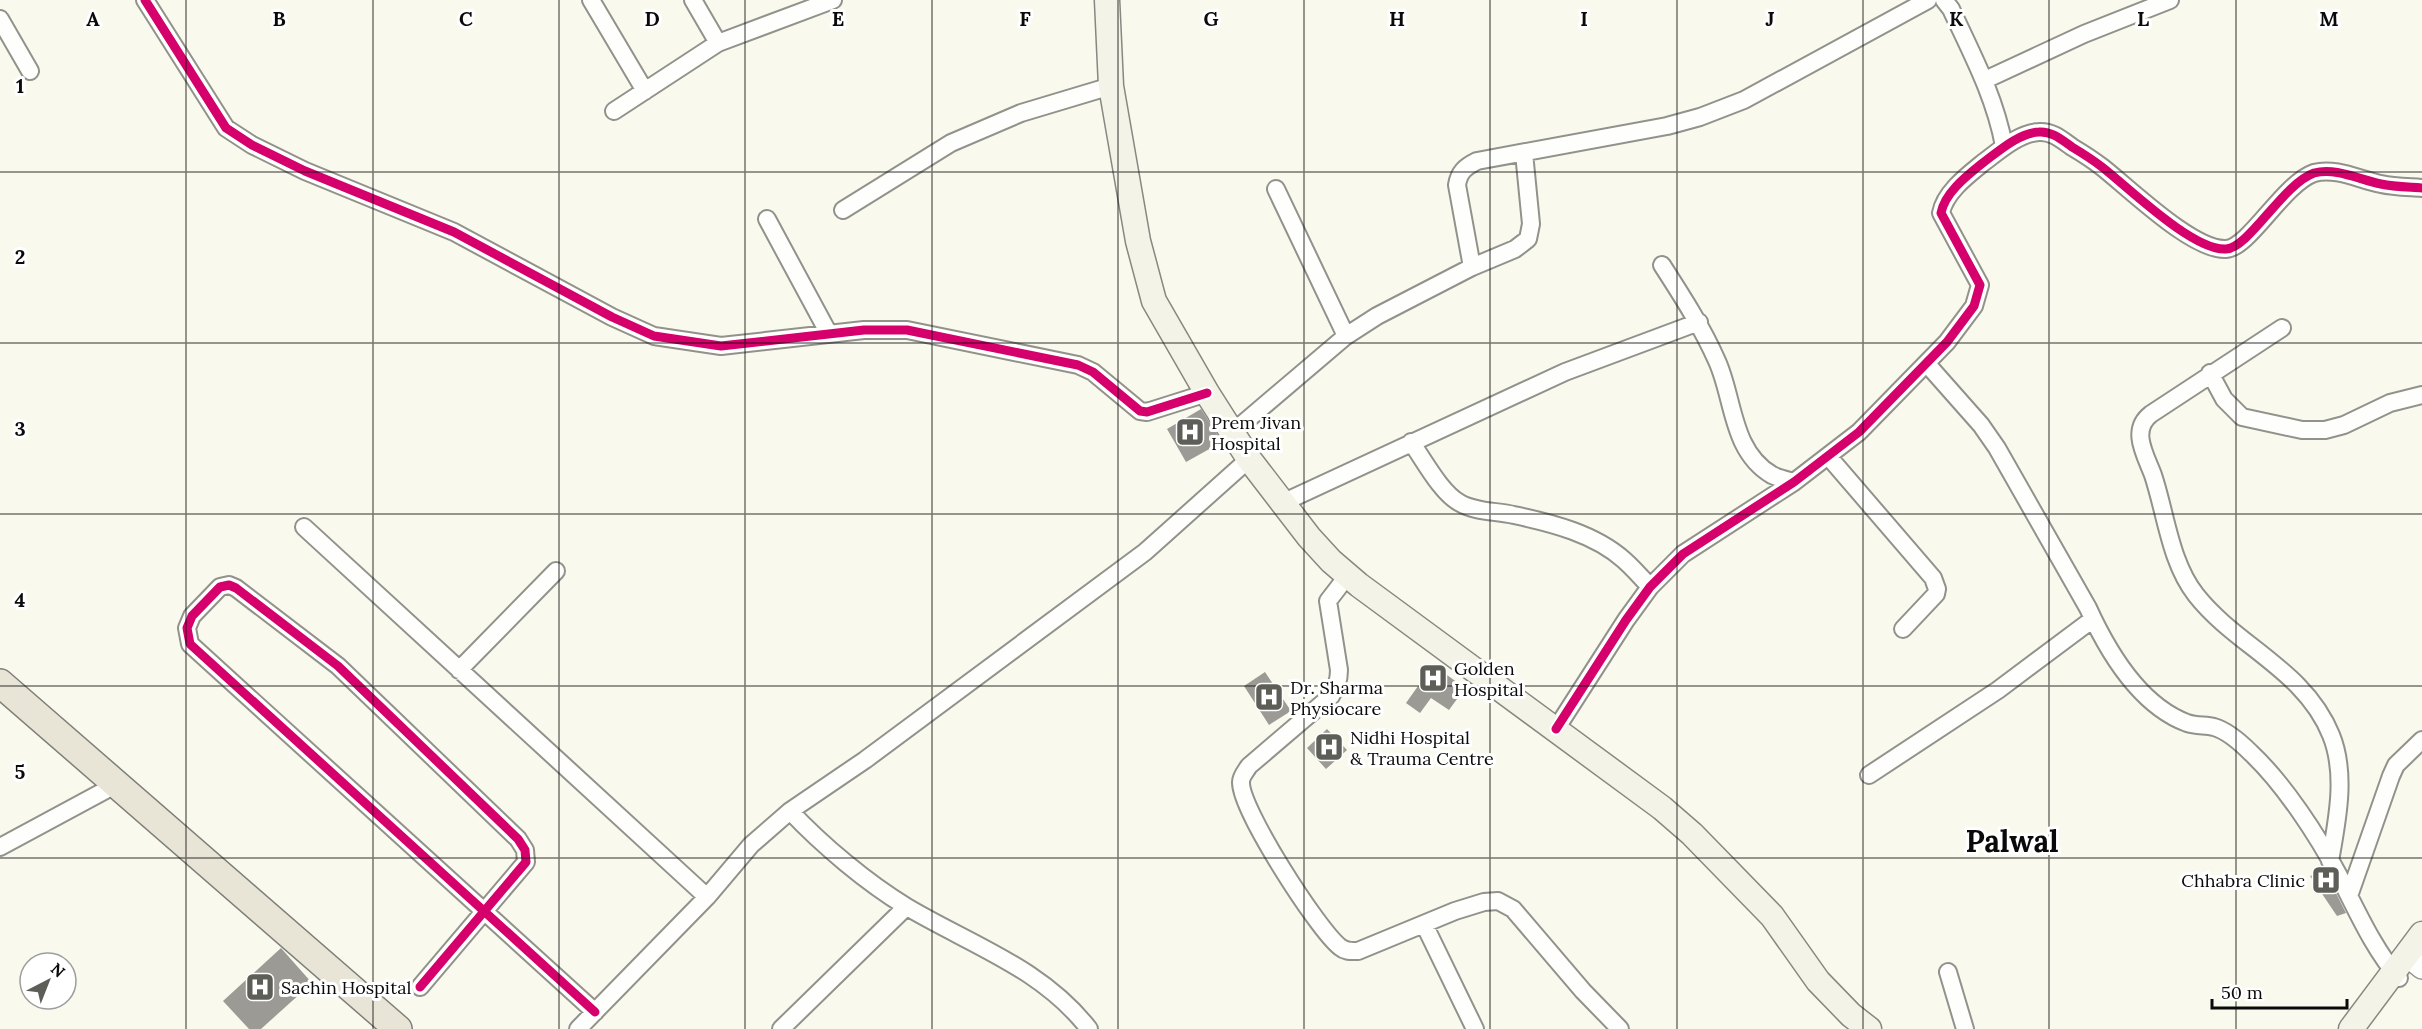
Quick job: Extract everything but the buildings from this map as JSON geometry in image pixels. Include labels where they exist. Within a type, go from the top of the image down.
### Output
[{"type":"highway","points":[[0,683],[398,1029]]},
{"type":"main road","points":[[1107,0],[1111,86],[1138,241],[1154,301],[1207,393],[1249,459],[1308,537],[1348,575],[1662,808],[1692,834],[1773,916],[1818,981],[1851,1015],[1869,1029]]},
{"type":"main road","points":[[2368,1029],[2410,965],[2422,934]]},
{"type":"main road","points":[[2351,1029],[2410,965]]},
{"type":"street","points":[[145,0],[226,128],[252,145],[305,171],[454,232],[612,317],[654,336],[721,346],[864,330],[907,330],[1078,365],[1093,372],[1136,409],[1147,412],[1207,393]]},
{"type":"street","points":[[591,0],[645,91]]},
{"type":"street","points":[[693,0],[718,43]]},
{"type":"street","points":[[614,111],[718,43],[832,0]]},
{"type":"street","points":[[1472,267],[1457,185],[1458,176],[1467,166],[1477,161],[1667,126],[1700,117],[1743,100],[1928,0]]},
{"type":"street","points":[[1944,0],[1951,9],[1984,80],[2000,123],[2004,146]]},
{"type":"street","points":[[1984,80],[2084,34],[2170,0]]},
{"type":"street","points":[[0,19],[30,70]]},
{"type":"street","points":[[843,210],[951,142],[1021,113],[1111,86]]},
{"type":"street","points":[[1556,729],[1650,587],[1683,554],[1794,482],[1859,432],[1927,364],[1974,306],[1980,285],[1941,213],[1943,203],[1968,175],[2004,146],[2030,134],[2051,133],[2100,165],[2186,234],[2215,249],[2229,249],[2246,237],[2295,183],[2313,174],[2326,171],[2383,185],[2422,188]]},
{"type":"street","points":[[1233,432],[1346,336],[1377,316],[1472,267],[1515,249],[1528,240],[1531,224],[1524,153]]},
{"type":"street","points":[[1276,189],[1346,336]]},
{"type":"street","points":[[767,219],[830,334]]},
{"type":"street","points":[[1662,265],[1699,322],[1719,364],[1744,445],[1756,461],[1772,475],[1794,482]]},
{"type":"street","points":[[1282,503],[1565,372],[1699,322]]},
{"type":"street","points":[[2282,328],[2210,373],[2147,417],[2140,428],[2139,435],[2161,500],[2178,564],[2187,582],[2197,596],[2219,617],[2290,677],[2315,706],[2331,734],[2339,760],[2336,823],[2330,861]]},
{"type":"street","points":[[1927,364],[1981,425],[1997,448],[2111,652],[2148,698],[2170,714],[2188,724],[2214,727],[2226,732],[2254,755],[2300,814],[2349,896],[2410,965]]},
{"type":"street","points":[[2210,373],[2224,399],[2242,417],[2301,430],[2325,430],[2344,425],[2390,402],[2422,395]]},
{"type":"street","points":[[1411,442],[1450,496],[1460,504],[1546,522],[1567,529],[1623,559],[1650,587]]},
{"type":"street","points":[[1828,456],[1934,578],[1937,585],[1935,594],[1902,630]]},
{"type":"street","points":[[578,1029],[707,897],[752,845],[790,811],[865,760],[1145,552],[1249,459]]},
{"type":"street","points":[[304,527],[707,897]]},
{"type":"street","points":[[459,670],[556,572]]},
{"type":"street","points":[[1348,575],[1331,594],[1328,601],[1339,670],[1339,681],[1336,688],[1331,696],[1249,766],[1241,784],[1265,842],[1325,930],[1340,947],[1348,951],[1358,951],[1455,911],[1484,902],[1498,901],[1513,909],[1583,991],[1620,1029]]},
{"type":"street","points":[[420,987],[485,910],[526,862],[525,850],[518,839],[338,666],[236,588],[229,585],[220,587],[192,616],[187,628],[190,644],[485,910],[595,1012]]},
{"type":"street","points":[[1869,775],[1998,690],[2094,619]]},
{"type":"street","points":[[2349,896],[2396,765],[2422,740]]},
{"type":"street","points":[[0,847],[117,784]]},
{"type":"street","points":[[790,811],[820,843],[906,907],[1029,973],[1063,1000],[1089,1029]]},
{"type":"street","points":[[781,1029],[906,907]]},
{"type":"street","points":[[1424,924],[1474,1029]]},
{"type":"street","points":[[1948,972],[1965,1029]]},
{"type":"cycle path","points":[[145,0],[226,128],[252,145],[305,171],[454,232],[612,317],[654,336],[721,346],[864,330],[907,330],[1078,365],[1093,372],[1140,411],[1147,412],[1207,393]]},
{"type":"cycle path","points":[[1556,729],[1626,620],[1650,587],[1683,554],[1794,482],[1859,432],[1947,342],[1974,306],[1980,285],[1941,213],[1943,205],[1964,178],[2010,143],[2032,133],[2053,134],[2099,164],[2144,203],[2179,229],[2212,247],[2226,249],[2235,246],[2245,238],[2290,189],[2314,173],[2339,173],[2386,185],[2422,188]]},
{"type":"cycle path","points":[[420,987],[526,862],[525,850],[518,839],[338,666],[236,588],[229,585],[220,587],[192,616],[187,628],[190,644],[595,1012]]},
{"type":"place","name":"Prem Jivan Hospital","points":[[1190,432]]},
{"type":"place","name":"Golden Hospital","points":[[1433,678]]},
{"type":"place","name":"Dr. Sharma Physiocare","points":[[1269,697]]},
{"type":"place","name":"Nidhi Hospital & Trauma Centre","points":[[1329,747]]},
{"type":"place","name":"Chhabra Clinic","points":[[2326,880]]},
{"type":"place","name":"Sachin Hospital","points":[[260,987]]},
{"type":"district","name":"Palwal","points":[[2012,841]]}]
